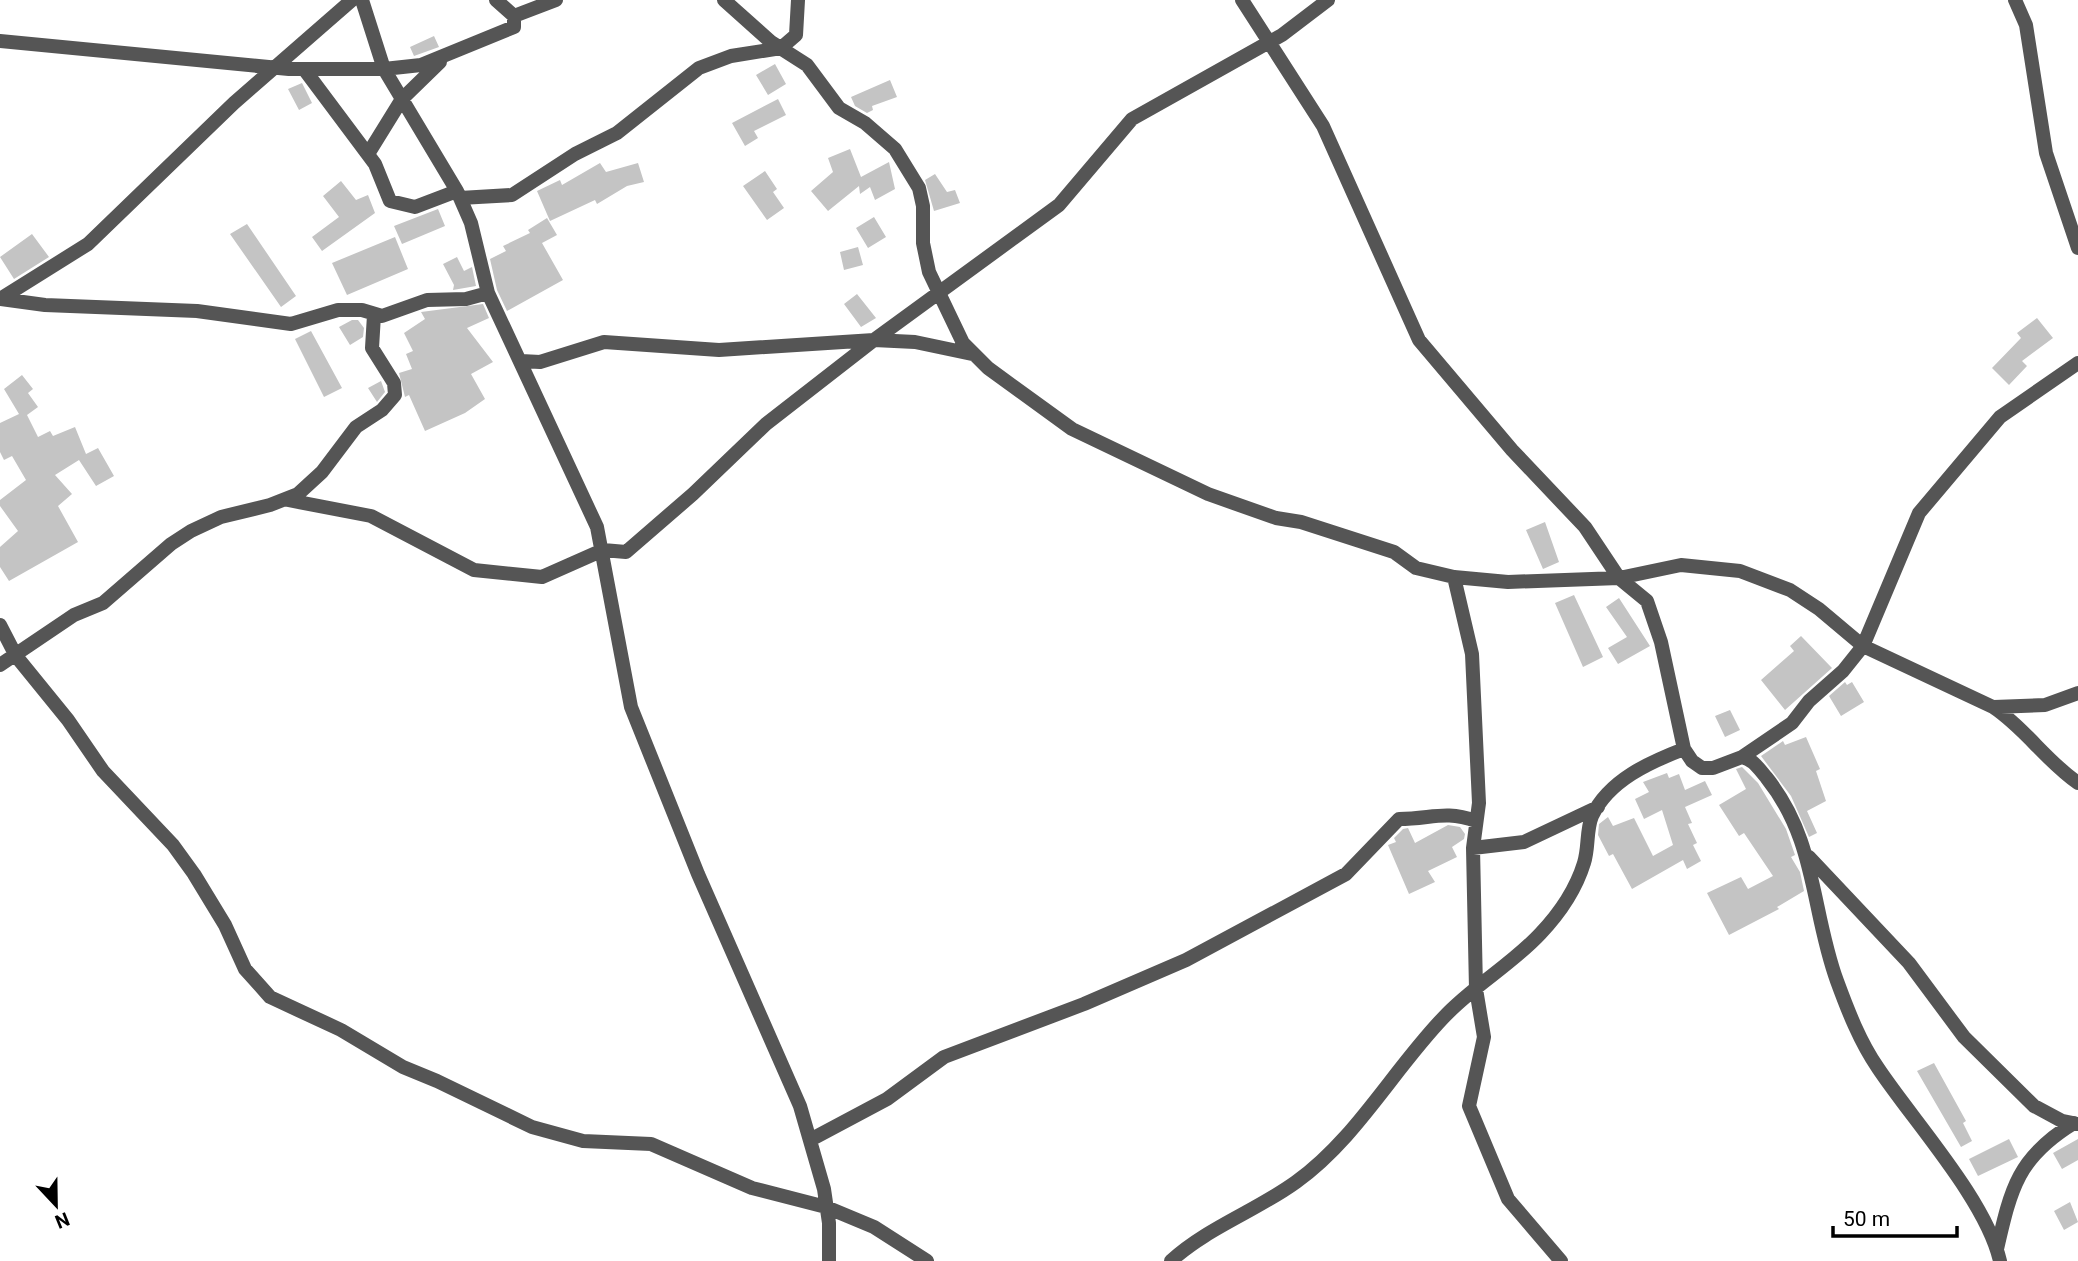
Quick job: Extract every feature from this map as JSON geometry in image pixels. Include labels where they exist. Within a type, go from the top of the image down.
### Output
[{"type":"street","points":[[0,299],[89,244],[234,103],[352,0]]},
{"type":"street","points":[[362,0],[384,69],[458,195],[471,223],[488,293],[589,509],[603,550],[623,669],[636,720],[698,874],[800,1106],[827,1207],[829,1261]]},
{"type":"street","points":[[0,41],[277,68],[384,69],[421,65],[447,57],[514,27],[514,16],[496,0]]},
{"type":"street","points":[[514,16],[556,0]]},
{"type":"street","points":[[724,0],[817,75],[830,100],[839,108],[865,123],[895,149],[919,188],[923,206],[923,243],[929,272],[972,354],[1063,423],[1111,450],[1208,494],[1276,519],[1301,522],[1394,552],[1416,568],[1454,577],[1508,582],[1619,578],[1681,565],[1741,571],[1790,590],[1819,609],[1863,646],[1993,706],[2011,720],[2052,765],[2078,783]]},
{"type":"street","points":[[304,69],[368,154],[390,201],[404,207],[458,195],[512,195],[575,154],[617,133],[699,68],[730,56],[781,48],[796,35],[798,0]]},
{"type":"street","points":[[1242,0],[1267,44],[1322,126],[1419,340],[1512,450],[1585,527],[1619,578],[1647,601],[1652,611],[1684,749],[1692,761],[1702,768],[1713,768],[1742,757],[1792,723],[1809,701],[1843,671],[1863,646],[1920,513],[2000,417],[2078,363]]},
{"type":"street","points":[[288,499],[371,516],[474,570],[542,577],[603,550],[626,552],[693,494],[766,424],[874,340],[1059,205],[1132,119],[1267,44],[1328,0]]},
{"type":"street","points":[[2015,0],[2026,25],[2046,153],[2078,248]]},
{"type":"street","points":[[368,154],[402,99],[447,57]]},
{"type":"street","points":[[0,299],[45,305],[197,311],[291,324],[338,310],[362,310],[382,316],[427,300],[466,299],[488,293]]},
{"type":"street","points":[[0,665],[74,615],[103,603],[171,544],[191,531],[220,517],[288,499],[312,483],[356,427],[382,410],[395,395],[394,383],[372,348],[374,315]]},
{"type":"street","points":[[521,361],[540,362],[604,342],[719,350],[874,340],[915,342],[972,354]]},
{"type":"street","points":[[1454,577],[1472,654],[1479,803],[1473,848],[1476,989],[1484,1037],[1469,1105],[1508,1199],[1562,1261]]},
{"type":"street","points":[[0,625],[16,656],[68,720],[103,771],[173,845],[225,925],[246,970],[270,997],[360,1040],[402,1067],[532,1127],[583,1141],[651,1144],[752,1188],[827,1207],[874,1227],[928,1261]]},
{"type":"street","points":[[1993,706],[2045,705],[2078,693]]},
{"type":"street","points":[[1171,1261],[1188,1246],[1296,1183],[1326,1157],[1346,1137],[1403,1062],[1446,1015],[1540,934],[1567,900],[1585,861],[1588,828],[1600,806],[1633,772],[1684,749]]},
{"type":"street","points":[[1742,757],[1753,762],[1785,803],[1808,856],[1825,942],[1852,1019],[1875,1065],[1985,1221],[1998,1256]]},
{"type":"street","points":[[1473,848],[1524,842],[1600,806]]},
{"type":"street","points":[[810,1139],[887,1099],[944,1057],[1084,1004],[1186,960],[1346,874],[1399,819],[1423,819],[1452,813],[1476,821]]},
{"type":"street","points":[[1808,856],[1909,963],[1964,1037],[2034,1106],[2062,1121],[2076,1124]]},
{"type":"street","points":[[1998,1256],[2006,1210],[2032,1154],[2051,1137],[2076,1124]]},
{"type":"building","points":[[434,36],[439,47],[414,56],[410,47]]},
{"type":"building","points":[[775,64],[786,84],[768,95],[756,75]]},
{"type":"building","points":[[890,80],[897,97],[872,106],[873,110],[867,113],[855,106],[851,97]]},
{"type":"building","points":[[302,83],[312,103],[299,110],[288,89]]},
{"type":"building","points":[[778,99],[786,115],[754,131],[758,138],[745,146],[732,123]]},
{"type":"building","points":[[850,149],[861,177],[889,162],[895,189],[875,200],[870,187],[860,194],[859,186],[828,211],[811,191],[833,172],[828,158]]},
{"type":"building","points":[[600,163],[606,172],[638,163],[644,182],[627,186],[597,204],[595,200],[550,221],[537,191],[560,180],[562,185]]},
{"type":"building","points":[[765,171],[777,189],[773,192],[784,208],[767,220],[743,186]]},
{"type":"building","points":[[935,174],[947,192],[955,190],[960,203],[934,211],[925,180]]},
{"type":"building","points":[[341,181],[356,200],[368,195],[375,213],[322,251],[312,237],[339,217],[323,196]]},
{"type":"building","points":[[438,209],[445,226],[402,244],[394,226]]},
{"type":"building","points":[[874,217],[886,237],[868,248],[856,228]]},
{"type":"building","points":[[547,218],[557,235],[542,243],[563,280],[507,311],[497,290],[490,259],[506,251],[503,246],[530,233],[528,230]]},
{"type":"building","points":[[247,224],[296,296],[281,307],[230,234]]},
{"type":"building","points":[[32,234],[49,257],[14,279],[0,257]]},
{"type":"building","points":[[395,237],[408,269],[347,295],[332,263]]},
{"type":"building","points":[[858,247],[863,265],[844,270],[840,252]]},
{"type":"building","points":[[457,257],[464,271],[472,267],[476,286],[453,290],[454,285],[443,264]]},
{"type":"building","points":[[857,294],[876,318],[861,327],[844,304]]},
{"type":"building","points":[[483,304],[489,318],[467,328],[493,362],[471,374],[485,399],[465,413],[425,431],[409,395],[405,397],[399,373],[412,369],[406,354],[413,351],[404,333],[425,319],[421,312]]},
{"type":"building","points":[[2037,318],[2053,338],[2022,361],[2027,366],[2009,385],[1992,368],[2021,338],[2017,333]]},
{"type":"building","points":[[358,320],[364,328],[363,337],[350,345],[339,327]]},
{"type":"building","points":[[311,331],[342,388],[324,397],[295,339]]},
{"type":"building","points":[[22,375],[33,389],[28,393],[38,407],[27,415],[38,437],[50,431],[53,436],[75,427],[86,454],[98,448],[114,476],[96,486],[79,460],[55,475],[72,494],[58,506],[78,542],[9,581],[0,567],[0,547],[18,531],[0,506],[0,500],[26,480],[12,456],[4,460],[0,452],[0,423],[19,414],[4,389]]},
{"type":"building","points":[[381,381],[385,392],[377,402],[368,388]]},
{"type":"building","points":[[1545,522],[1559,562],[1543,569],[1526,530]]},
{"type":"building","points":[[1574,595],[1603,657],[1583,667],[1555,603]]},
{"type":"building","points":[[1619,598],[1650,646],[1618,664],[1608,648],[1627,637],[1606,607]]},
{"type":"building","points":[[1801,636],[1832,668],[1785,710],[1761,680],[1794,651],[1790,646]]},
{"type":"building","points":[[1845,682],[1847,685],[1852,682],[1864,702],[1841,716],[1829,696]]},
{"type":"building","points":[[1730,710],[1740,730],[1725,737],[1715,716]]},
{"type":"building","points":[[1806,737],[1820,769],[1816,771],[1826,801],[1807,811],[1817,833],[1809,837],[1791,796],[1761,756],[1783,741],[1785,745]]},
{"type":"building","points":[[1742,767],[1758,783],[1786,829],[1795,855],[1791,857],[1800,872],[1804,891],[1777,907],[1779,909],[1729,935],[1707,893],[1741,877],[1748,889],[1773,876],[1744,833],[1739,836],[1719,805],[1746,789],[1736,769]]},
{"type":"building","points":[[1667,773],[1669,778],[1679,774],[1685,790],[1705,781],[1712,795],[1685,807],[1692,823],[1688,824],[1697,843],[1693,845],[1701,861],[1687,869],[1683,860],[1632,889],[1613,854],[1609,856],[1598,835],[1599,824],[1608,817],[1613,826],[1634,818],[1653,856],[1673,845],[1662,810],[1644,819],[1635,799],[1649,792],[1643,782]]},
{"type":"building","points":[[1448,825],[1460,827],[1465,834],[1464,839],[1452,847],[1457,857],[1428,871],[1435,882],[1409,894],[1388,845],[1396,842],[1394,838],[1403,829],[1408,828],[1415,843]]},
{"type":"building","points":[[1934,1063],[1966,1121],[1963,1123],[1972,1141],[1961,1147],[1917,1071]]},
{"type":"building","points":[[2009,1139],[2018,1157],[1978,1176],[1969,1159]]},
{"type":"building","points":[[2078,1139],[2078,1160],[2062,1169],[2053,1153]]},
{"type":"building","points":[[2070,1202],[2078,1222],[2064,1230],[2054,1211]]}]
